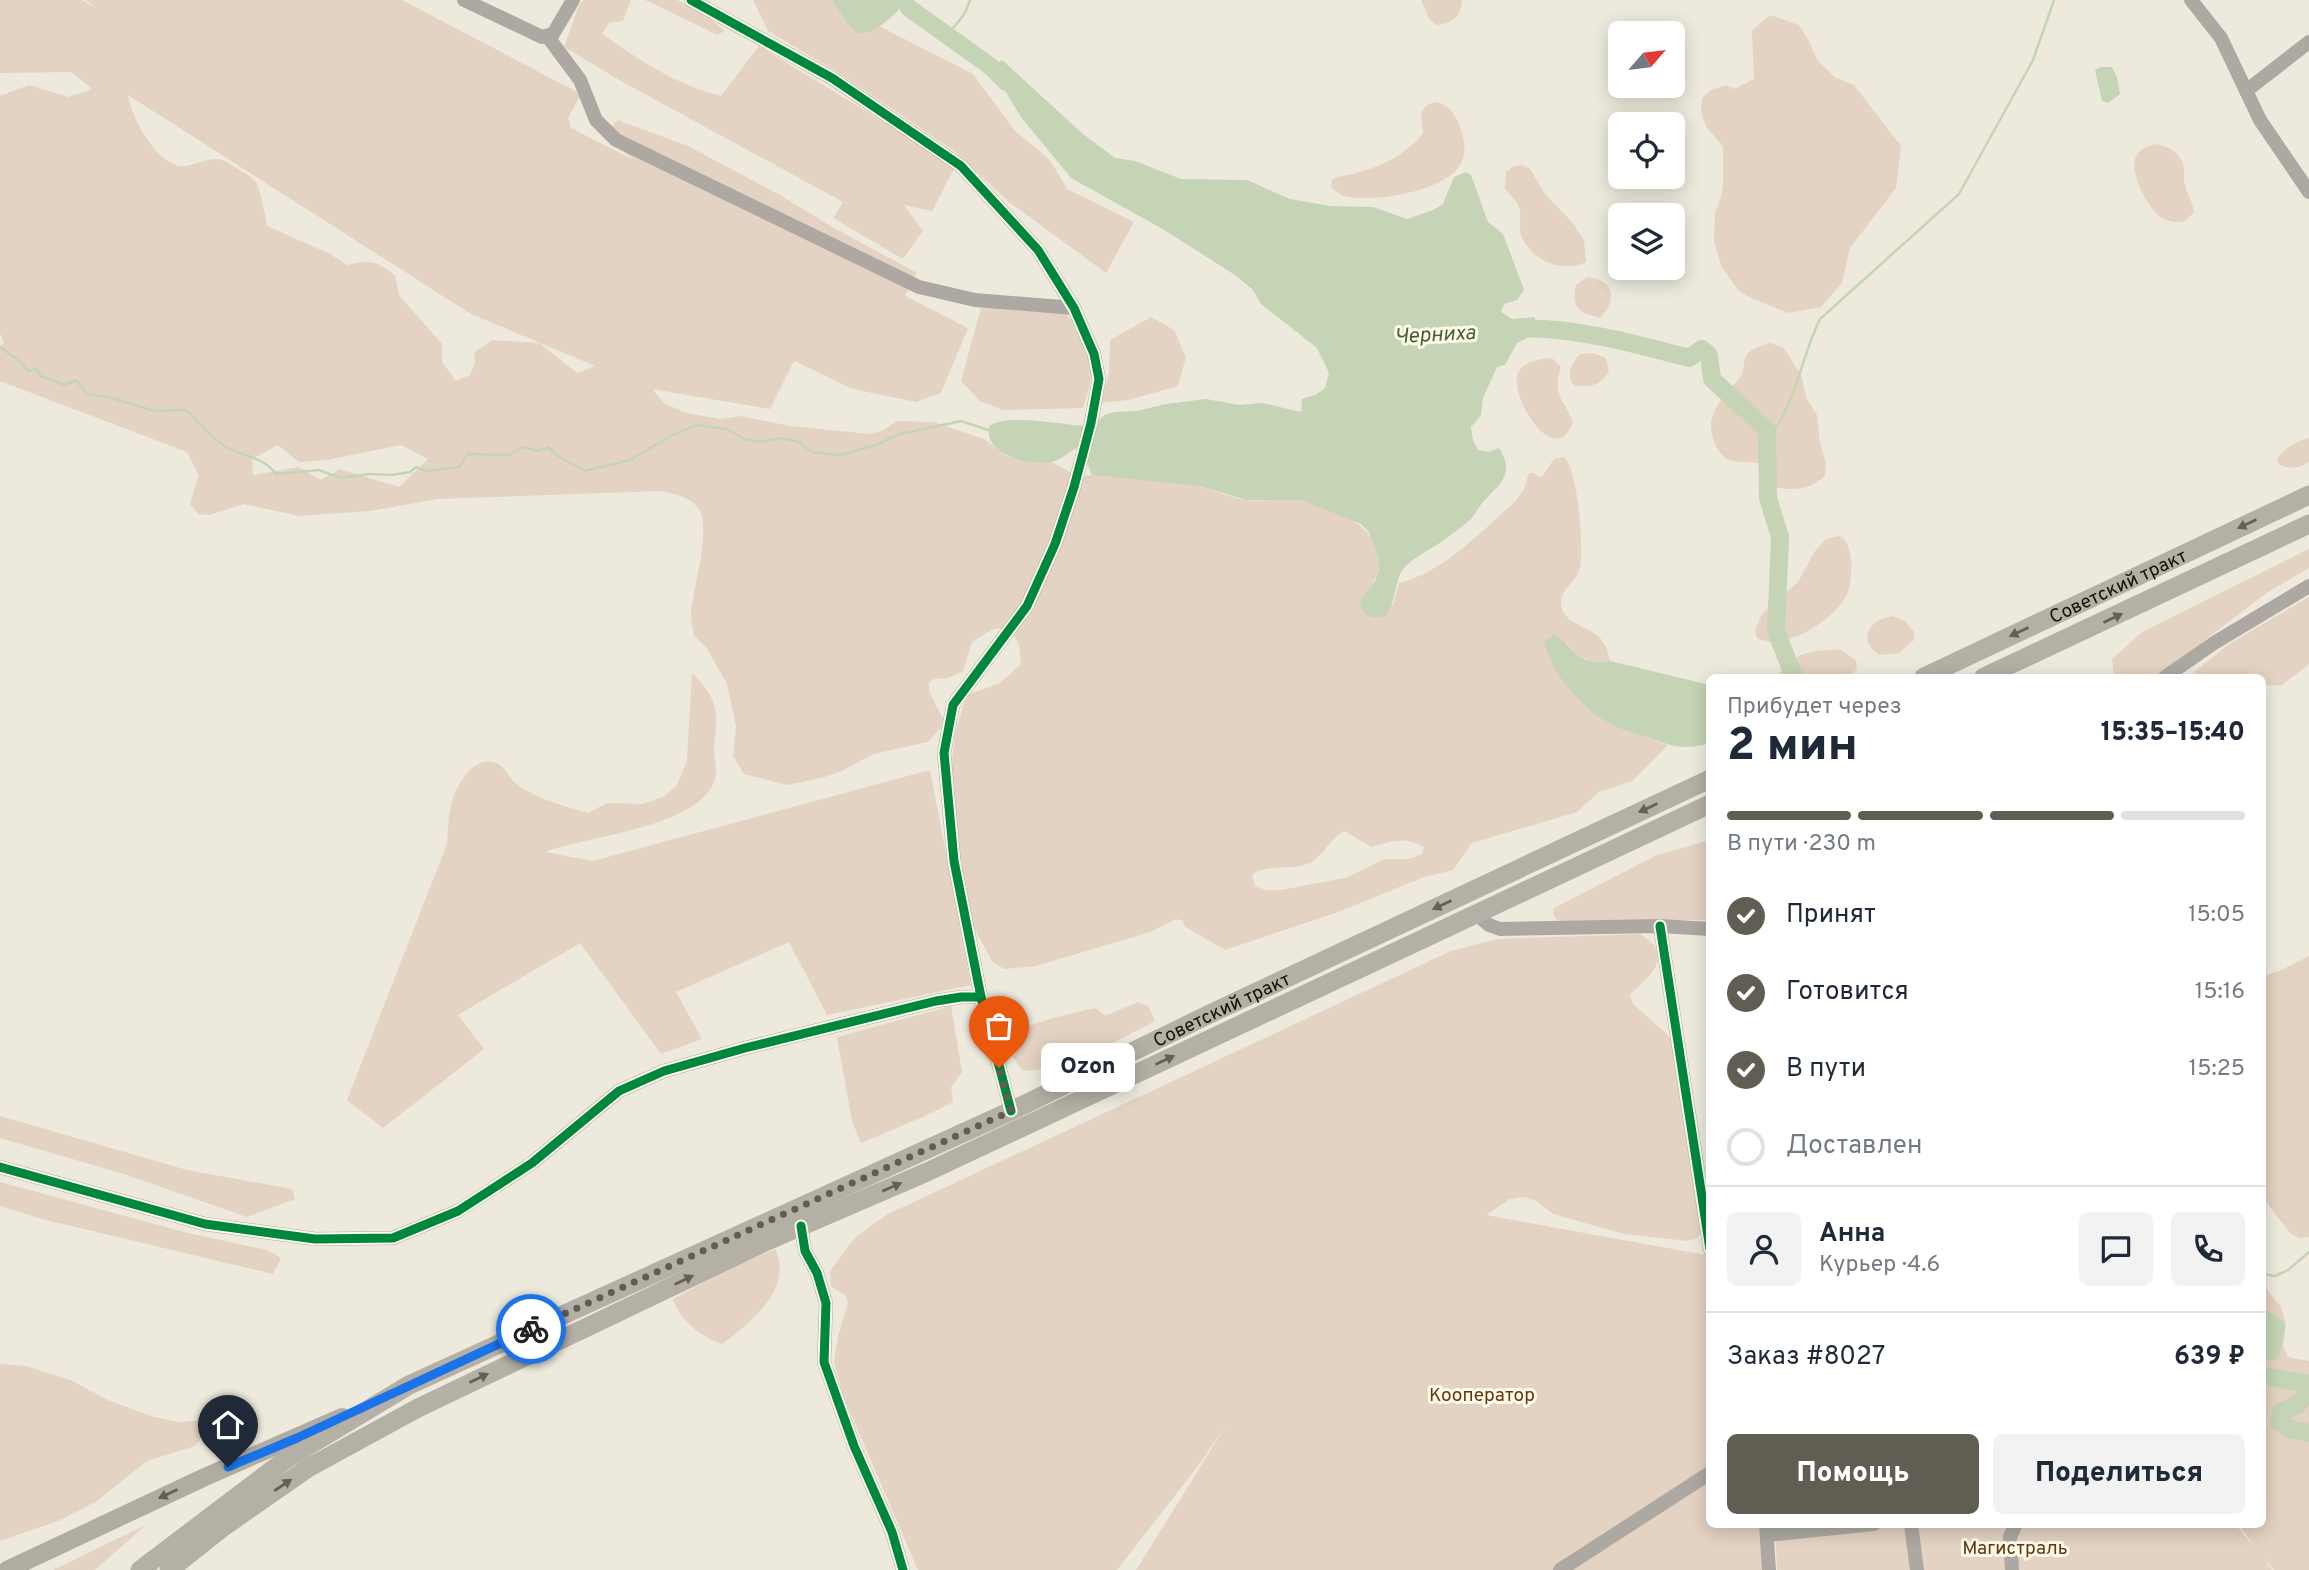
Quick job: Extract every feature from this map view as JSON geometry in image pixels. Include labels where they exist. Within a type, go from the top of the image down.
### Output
[{"type":"highway","name":"Советский тракт","points":[[1930,674],[2309,495]]},
{"type":"highway","name":"Советский тракт","points":[[1990,674],[2309,524]]},
{"type":"highway","name":"Советский тракт","points":[[409,1385],[1011,1111],[1216,1011],[1706,781]]},
{"type":"highway","name":"Советский тракт","points":[[169,1570],[253,1505],[308,1468],[418,1408],[801,1226],[927,1172],[1706,806]]},
{"type":"highway","points":[[140,1570],[288,1458],[409,1385]]},
{"type":"main road","name":"Советский тракт","points":[[7,1570],[193,1482],[297,1438],[409,1385]]},
{"type":"street","points":[[464,0],[537,36],[548,37],[557,29],[573,0]]},
{"type":"street","points":[[691,0],[832,78],[961,166],[1038,250],[1074,308],[1094,354],[1099,379],[1091,423],[1055,544],[1027,606],[953,705],[944,753],[954,861],[981,997],[1011,1111]]},
{"type":"street","points":[[2190,0],[2221,38],[2260,120],[2309,192]]},
{"type":"street","points":[[548,37],[580,80],[596,120],[616,140],[919,287],[975,300],[1074,308]]},
{"type":"street","points":[[2246,91],[2309,42]]},
{"type":"street","points":[[2169,674],[2214,643],[2309,586]]},
{"type":"street","points":[[1475,913],[1489,925],[1500,929],[1660,926],[1706,929]]},
{"type":"street","points":[[1660,926],[1706,1224]]},
{"type":"street","points":[[0,1167],[205,1224],[315,1239],[393,1238],[458,1211],[532,1163],[619,1091],[664,1071],[936,1001],[981,997]]},
{"type":"street","points":[[801,1226],[805,1251],[817,1273],[826,1303],[824,1362],[854,1446],[892,1532],[902,1570]]},
{"type":"street","points":[[1560,1570],[1706,1476]]},
{"type":"street","points":[[1769,1570],[1766,1530],[1802,1528]]},
{"type":"street","points":[[1912,1528],[1917,1570]]},
{"type":"street","points":[[2012,1570],[2010,1537],[2014,1528]]},
{"type":"green space","points":[[0,0],[82,0],[96,8],[86,0],[402,0],[581,94],[568,118],[571,128],[634,160],[603,135],[618,120],[688,146],[917,273],[905,296],[968,328],[941,393],[916,402],[853,389],[794,361],[770,409],[652,389],[665,404],[687,413],[720,419],[741,416],[790,426],[870,434],[882,431],[897,421],[933,422],[984,439],[1007,456],[1036,463],[1051,462],[1080,477],[1092,475],[1172,481],[1245,500],[1299,500],[1327,507],[1355,522],[1367,532],[1375,544],[1379,557],[1378,571],[1361,598],[1393,605],[1399,583],[1432,569],[1462,549],[1516,501],[1524,489],[1529,473],[1539,477],[1554,459],[1564,457],[1569,465],[1576,492],[1581,557],[1579,572],[1562,597],[1562,610],[1570,620],[1599,637],[1605,645],[1610,661],[1596,662],[1586,659],[1567,643],[1553,664],[1578,697],[1602,717],[1668,745],[1632,781],[1599,792],[1577,812],[1472,843],[1453,870],[1424,877],[1338,912],[1225,950],[1176,919],[1150,932],[1036,966],[1004,969],[992,961],[971,922],[956,845],[951,771],[955,733],[967,695],[1000,683],[1021,664],[1019,645],[1010,628],[993,629],[972,642],[963,671],[948,678],[934,679],[929,683],[929,691],[945,723],[928,742],[873,754],[825,777],[787,785],[744,774],[733,756],[736,726],[727,684],[706,647],[694,636],[691,615],[703,529],[698,508],[686,498],[660,491],[438,499],[370,511],[299,516],[244,504],[209,515],[198,514],[190,504],[199,475],[187,452],[0,381],[0,345],[4,344],[0,333],[0,96],[29,85],[68,97],[92,89],[71,72],[0,73]],"holes":[[[128,95],[471,314],[595,366],[577,373],[539,343],[492,340],[474,353],[475,362],[470,375],[456,381],[442,362],[442,344],[399,295],[395,275],[372,262],[347,265],[330,254],[267,226],[261,195],[254,180],[225,161],[212,159],[185,166],[171,163],[153,148],[139,126]],[[278,445],[299,462],[327,460],[401,445],[428,459],[399,487],[340,469],[321,480],[298,467],[253,475],[252,459]],[[1344,831],[1372,847],[1392,841],[1411,842],[1424,847],[1422,854],[1409,859],[1385,859],[1345,878],[1281,890],[1265,890],[1255,886],[1252,875],[1258,871],[1307,864]]]},
{"type":"green space","points":[[584,0],[631,0],[623,21],[609,23],[602,34],[644,62],[689,85],[721,96],[759,46],[902,133],[954,169],[932,211],[904,205],[923,231],[903,259],[833,218],[843,202],[564,47],[579,5]]},
{"type":"green space","points":[[645,0],[677,0],[706,15],[724,31],[718,35]]},
{"type":"green space","points":[[753,0],[832,0],[848,25],[866,34],[879,26],[973,74],[1015,131],[1050,160],[1067,189],[1134,222],[1106,273],[1009,202],[953,150],[834,70],[768,31]]},
{"type":"green space","points":[[1421,0],[1462,0],[1456,18],[1437,25],[1430,20]]},
{"type":"green space","points":[[1770,15],[1799,25],[1818,61],[1836,78],[1854,85],[1901,146],[1896,188],[1850,248],[1842,283],[1821,307],[1788,313],[1738,290],[1721,266],[1714,240],[1715,213],[1723,184],[1723,147],[1706,126],[1701,112],[1702,98],[1711,90],[1726,85],[1734,89],[1754,79],[1752,31]]},
{"type":"green space","points":[[1435,102],[1452,111],[1464,139],[1461,163],[1449,176],[1422,189],[1388,197],[1357,198],[1345,196],[1331,188],[1332,180],[1336,177],[1372,168],[1406,150],[1423,133],[1421,112],[1427,105]]},
{"type":"green space","points":[[2156,144],[2174,152],[2183,163],[2184,183],[2194,212],[2185,221],[2171,222],[2159,216],[2149,204],[2136,178],[2137,155]]},
{"type":"green space","points":[[1522,165],[1530,169],[1545,194],[1572,222],[1584,240],[1586,262],[1557,265],[1539,258],[1526,244],[1520,232],[1519,207],[1505,189],[1506,172],[1514,166]]},
{"type":"green space","points":[[1587,277],[1603,282],[1610,292],[1609,304],[1600,318],[1587,314],[1576,304],[1576,285]]},
{"type":"green space","points":[[981,308],[1065,313],[1084,335],[1092,357],[1091,380],[1083,408],[1003,410],[980,401],[961,381]]},
{"type":"green space","points":[[1151,317],[1174,330],[1186,357],[1178,386],[1128,400],[1101,403],[1109,373],[1110,340]]},
{"type":"green space","points":[[1770,343],[1784,348],[1802,377],[1806,397],[1817,415],[1820,443],[1826,463],[1825,476],[1803,488],[1778,488],[1757,463],[1729,460],[1722,455],[1714,441],[1711,422],[1716,408],[1738,380],[1747,355]]},
{"type":"green space","points":[[1593,353],[1606,358],[1609,372],[1594,385],[1574,386],[1570,377],[1572,365],[1580,354]]},
{"type":"green space","points":[[1552,358],[1561,367],[1558,391],[1573,422],[1564,436],[1554,438],[1543,433],[1532,421],[1518,391],[1517,377],[1521,368],[1528,363]]},
{"type":"green space","points":[[2309,438],[2309,462],[2294,468],[2278,463],[2277,460],[2287,449]]},
{"type":"green space","points":[[1839,536],[1847,545],[1851,562],[1849,588],[1843,602],[1822,622],[1795,637],[1781,641],[1757,638],[1755,630],[1762,614],[1798,582],[1815,551],[1826,539]]},
{"type":"green space","points":[[2309,549],[2309,568],[2268,592],[2160,674],[2114,674],[2112,659],[2142,632]]},
{"type":"green space","points":[[2309,597],[2309,664],[2282,685],[2266,686],[2266,674],[2192,674],[2229,644]]},
{"type":"green space","points":[[1893,616],[1906,622],[1914,632],[1914,640],[1899,653],[1879,655],[1868,643],[1867,636],[1872,625]]},
{"type":"green space","points":[[1822,650],[1840,650],[1856,660],[1857,669],[1852,674],[1780,674],[1796,658]]},
{"type":"green space","points":[[692,673],[707,690],[716,714],[715,777],[703,798],[686,810],[663,820],[545,852],[593,861],[930,770],[971,985],[827,1015],[789,942],[676,992],[702,1039],[661,1054],[580,943],[458,1015],[484,1049],[383,1128],[347,1100],[447,844],[451,806],[456,790],[466,774],[479,763],[496,763],[502,766],[514,782],[530,792],[588,813],[607,803],[643,804],[665,796],[677,785],[687,761]]},
{"type":"green space","points":[[1706,841],[1706,920],[1563,921],[1557,920],[1553,914],[1554,908],[1657,855]]},
{"type":"green space","name":"Кооператор","points":[[1640,934],[1651,942],[1656,950],[1658,957],[1652,972],[1630,994],[1633,1004],[1671,1038],[1701,1234],[1688,1241],[1624,1234],[1553,1214],[1536,1201],[1524,1197],[1510,1199],[1486,1215],[1706,1255],[1706,1528],[1761,1528],[1764,1570],[1136,1570],[1227,1424],[1198,1466],[1117,1570],[918,1570],[844,1398],[834,1362],[838,1336],[848,1303],[846,1296],[831,1286],[830,1271],[858,1235],[886,1215],[1451,951],[1498,939]]},
{"type":"green space","points":[[2309,956],[2309,1237],[2300,1238],[2291,1234],[2266,1202],[2266,975]]},
{"type":"green space","points":[[1138,1002],[1148,1006],[1155,1021],[1108,1046],[1058,1065],[1023,1071],[1011,1055],[1005,1038],[1027,1027],[1061,1016],[1096,1008],[1105,1016]]},
{"type":"green space","points":[[951,1006],[962,1072],[951,1087],[953,1102],[861,1143],[852,1121],[837,1037]]},
{"type":"green space","points":[[0,1116],[187,1170],[292,1189],[295,1199],[247,1217],[124,1174],[0,1138]]},
{"type":"green space","points":[[0,1182],[188,1233],[267,1250],[281,1258],[273,1274],[42,1219],[0,1206]]},
{"type":"green space","points":[[775,1249],[779,1278],[774,1291],[757,1315],[722,1344],[699,1332],[680,1314],[673,1299],[722,1272]]},
{"type":"green space","name":"Магистраль","points":[[2266,1285],[2281,1307],[2286,1325],[2283,1346],[2288,1357],[2309,1361],[2309,1570],[2274,1570],[2263,1557],[2272,1570],[1777,1570],[1775,1528],[2238,1528],[2255,1548],[2242,1528],[2266,1528]]},
{"type":"green space","points":[[0,1364],[26,1366],[70,1380],[110,1401],[151,1416],[178,1422],[218,1419],[195,1446],[147,1461],[97,1501],[58,1521],[0,1541]]},
{"type":"green space","points":[[146,1525],[95,1570],[53,1570]]},
{"type":"water","points":[[832,0],[907,0],[879,27],[859,34],[848,25]]},
{"type":"water","points":[[1002,60],[1083,134],[1115,158],[1135,161],[1181,179],[1247,180],[1290,199],[1331,206],[1373,207],[1407,219],[1443,204],[1454,177],[1466,172],[1471,175],[1488,222],[1503,234],[1524,290],[1517,300],[1504,304],[1501,312],[1512,319],[1534,317],[1538,328],[1533,335],[1517,343],[1505,365],[1497,367],[1483,398],[1481,415],[1471,427],[1478,450],[1488,452],[1499,448],[1506,465],[1503,478],[1470,520],[1405,567],[1385,616],[1370,617],[1360,605],[1361,598],[1375,581],[1379,569],[1378,557],[1369,532],[1361,524],[1302,500],[1246,500],[1200,486],[1092,475],[1080,447],[1055,461],[1034,463],[1006,455],[992,443],[990,425],[1000,422],[1025,420],[1092,426],[1106,414],[1206,399],[1239,405],[1262,403],[1301,412],[1302,399],[1325,388],[1329,373],[1317,348],[1261,304],[1253,290],[1235,275],[1161,228],[1071,178],[1021,117],[990,66]]},
{"type":"water","points":[[2112,67],[2117,77],[2120,94],[2108,103],[2102,101],[2095,70]]},
{"type":"water","points":[[1554,635],[1579,656],[1590,661],[1610,661],[1706,684],[1706,744],[1693,747],[1671,745],[1621,729],[1596,715],[1576,697],[1560,676],[1544,641]]},
{"type":"waterway","points":[[947,36],[965,13],[970,0]]},
{"type":"waterway","points":[[1767,439],[1777,427],[1791,398],[1820,319],[1959,194],[2033,60],[2054,0]]},
{"type":"waterway","name":"Черниха","points":[[909,8],[990,66],[1006,82]]},
{"type":"waterway","name":"Черниха","points":[[1514,329],[1579,333],[1689,358],[1702,349],[1709,355],[1712,379],[1767,430],[1768,498],[1780,537],[1776,631],[1793,674]]},
{"type":"waterway","points":[[0,347],[21,362],[28,371],[36,369],[41,376],[65,385],[76,380],[87,394],[109,397],[154,411],[187,410],[223,445],[264,463],[276,474],[319,470],[341,478],[370,474],[392,475],[410,472],[416,467],[426,471],[459,467],[468,454],[509,455],[523,447],[538,451],[548,447],[558,456],[585,471],[630,460],[696,425],[726,429],[744,439],[760,442],[781,438],[799,442],[812,452],[840,455],[876,445],[900,434],[961,421],[988,430],[991,428]]},
{"type":"waterway","points":[[2266,1274],[2275,1276],[2288,1270],[2309,1252]]},
{"type":"waterway","name":"Черниха","points":[[2266,1321],[2276,1327],[2271,1351],[2266,1350]]},
{"type":"waterway","name":"Черниха","points":[[2266,1377],[2309,1384]]},
{"type":"waterway","name":"Черниха","points":[[2309,1392],[2297,1405],[2281,1412],[2279,1422],[2293,1430],[2309,1433]]},
{"type":"cycle path","points":[[691,0],[832,78],[961,166],[1038,250],[1074,308],[1094,354],[1099,379],[1091,423],[1055,544],[1027,606],[953,705],[944,753],[954,861],[981,997],[1011,1111]]},
{"type":"cycle path","points":[[1660,926],[1706,1223]]},
{"type":"cycle path","points":[[0,1167],[205,1224],[315,1239],[393,1238],[458,1211],[532,1163],[619,1091],[664,1071],[936,1001],[981,997]]},
{"type":"cycle path","points":[[801,1226],[805,1251],[817,1273],[826,1303],[824,1362],[854,1446],[892,1532],[903,1570]]},
{"type":"way so far","points":[[531,1329],[1011,1111],[999,1068]]},
{"type":"place","name":"Ozon","points":[[999,1068]]},
{"type":"route","points":[[228,1467],[297,1438],[531,1329]]}]
